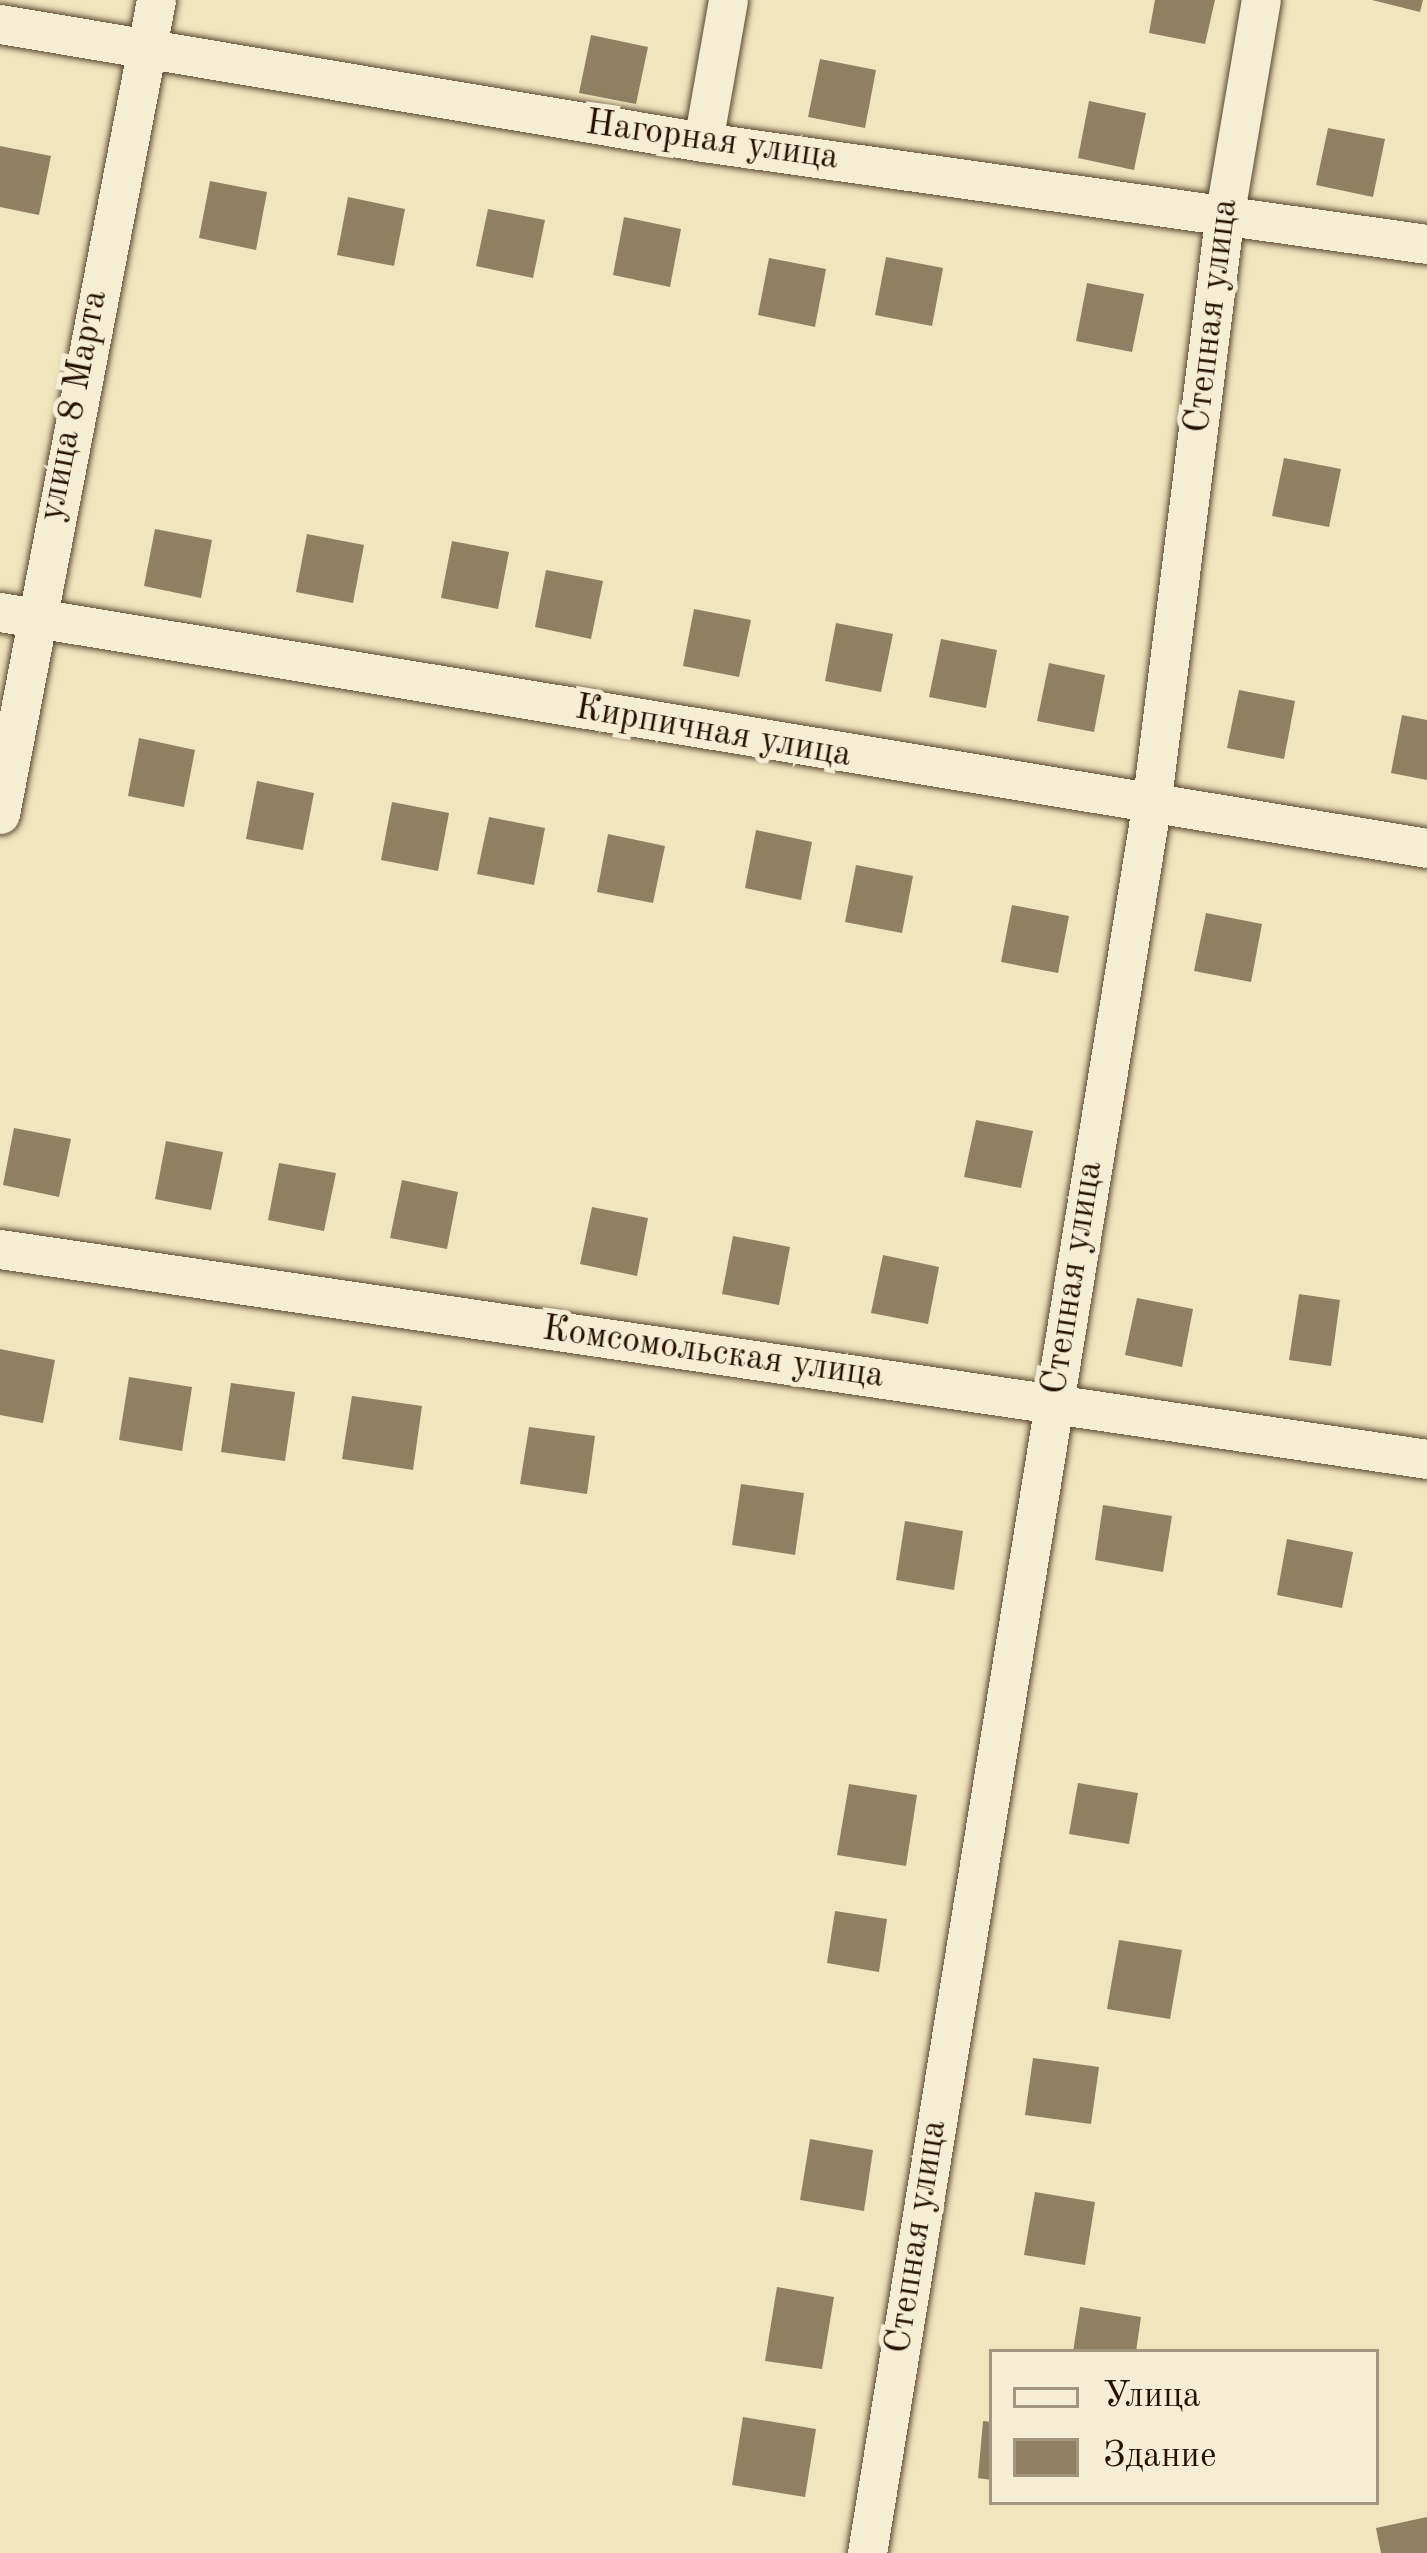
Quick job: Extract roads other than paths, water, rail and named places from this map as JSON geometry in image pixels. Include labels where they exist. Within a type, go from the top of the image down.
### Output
[{"type":"street","name":"улица 8 Марта","points":[[0,814],[17,615],[156,0]]},
{"type":"street","points":[[703,142],[728,0]]},
{"type":"street","name":"Степная улица","points":[[867,2553],[1151,807],[1225,212],[1261,0]]},
{"type":"street","name":"Нагорная улица","points":[[0,25],[703,142],[1427,244]]},
{"type":"street","name":"Кирпичная улица","points":[[17,615],[1151,807],[1427,848]]},
{"type":"street","name":"Комсомольская улица","points":[[0,1249],[1427,1459]]}]
